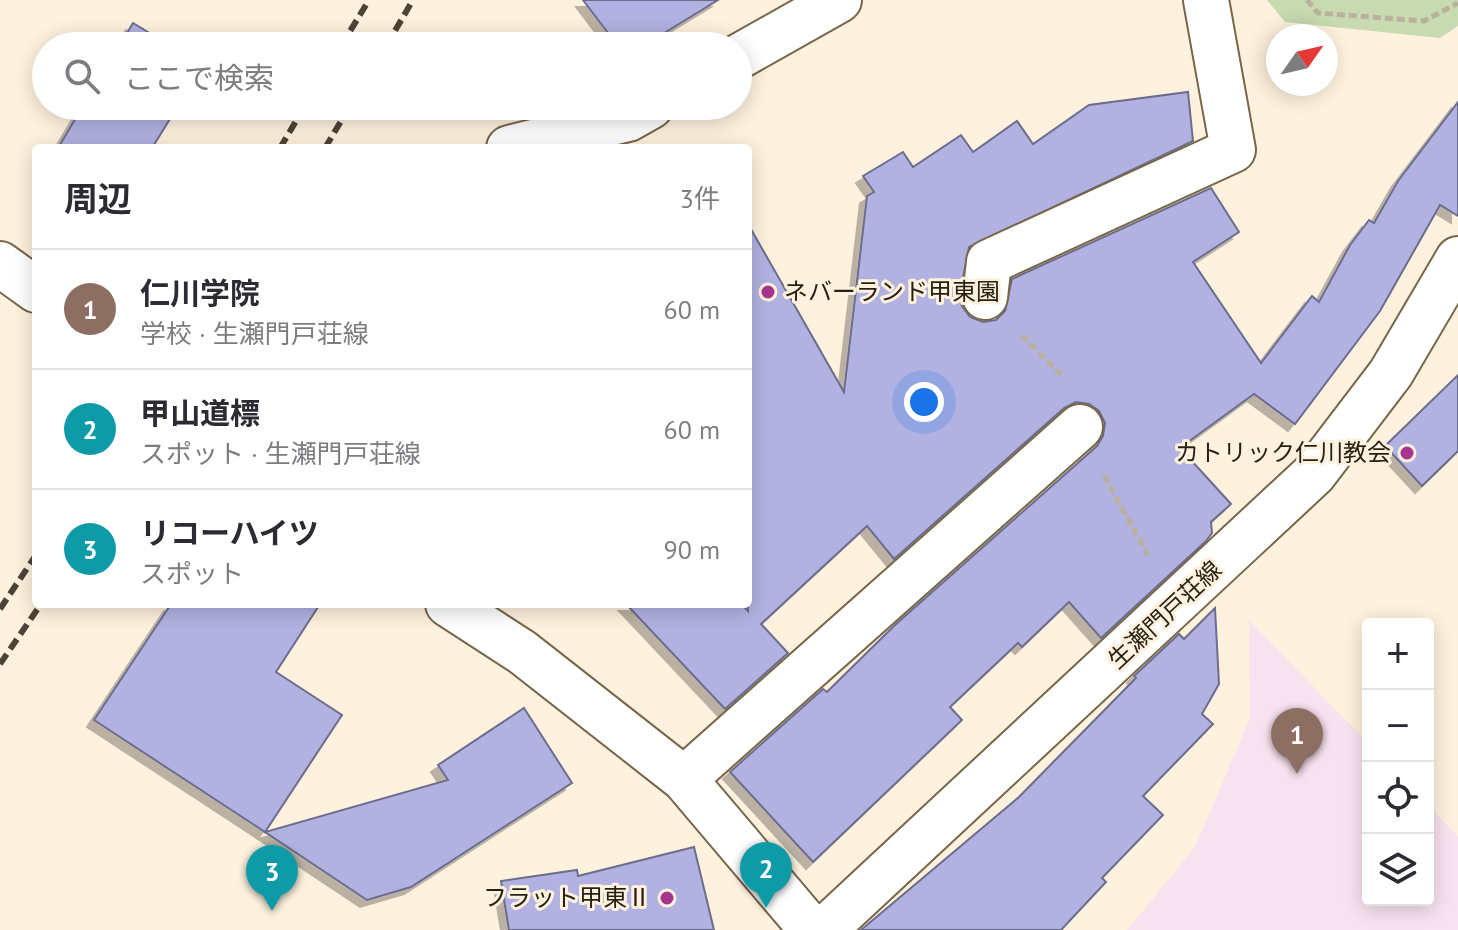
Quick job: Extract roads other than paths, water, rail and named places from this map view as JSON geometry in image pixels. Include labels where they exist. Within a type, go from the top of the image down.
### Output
[{"type":"street","points":[[752,49],[839,0]]},
{"type":"street","points":[[985,297],[989,262],[1233,150],[1206,0]]},
{"type":"street","points":[[525,144],[624,120]]},
{"type":"street","name":"生瀬門戸荘線","points":[[824,930],[1314,474],[1391,373],[1458,259]]},
{"type":"street","points":[[0,264],[32,287]]},
{"type":"street","points":[[684,779],[1080,427]]},
{"type":"street","points":[[454,608],[522,652],[684,779],[812,930]]},
{"type":"railway","points":[[350,32],[369,0]]},
{"type":"railway","points":[[394,32],[413,0]]},
{"type":"railway","points":[[282,144],[297,120]]},
{"type":"railway","points":[[327,144],[342,120]]},
{"type":"railway","points":[[0,609],[32,561]]},
{"type":"railway","points":[[0,664],[38,608]]},
{"type":"place","name":"ネバーランド甲東園","points":[[768,292]]},
{"type":"place","name":"カトリック仁川教会","points":[[1407,453]]},
{"type":"place","name":"仁川学院","points":[[1297,774]]},
{"type":"place","name":"フラット甲東Ⅱ","points":[[667,898]]},
{"type":"place","name":"甲山道標","points":[[766,908]]},
{"type":"place","name":"リコーハイツ","points":[[272,911]]}]
